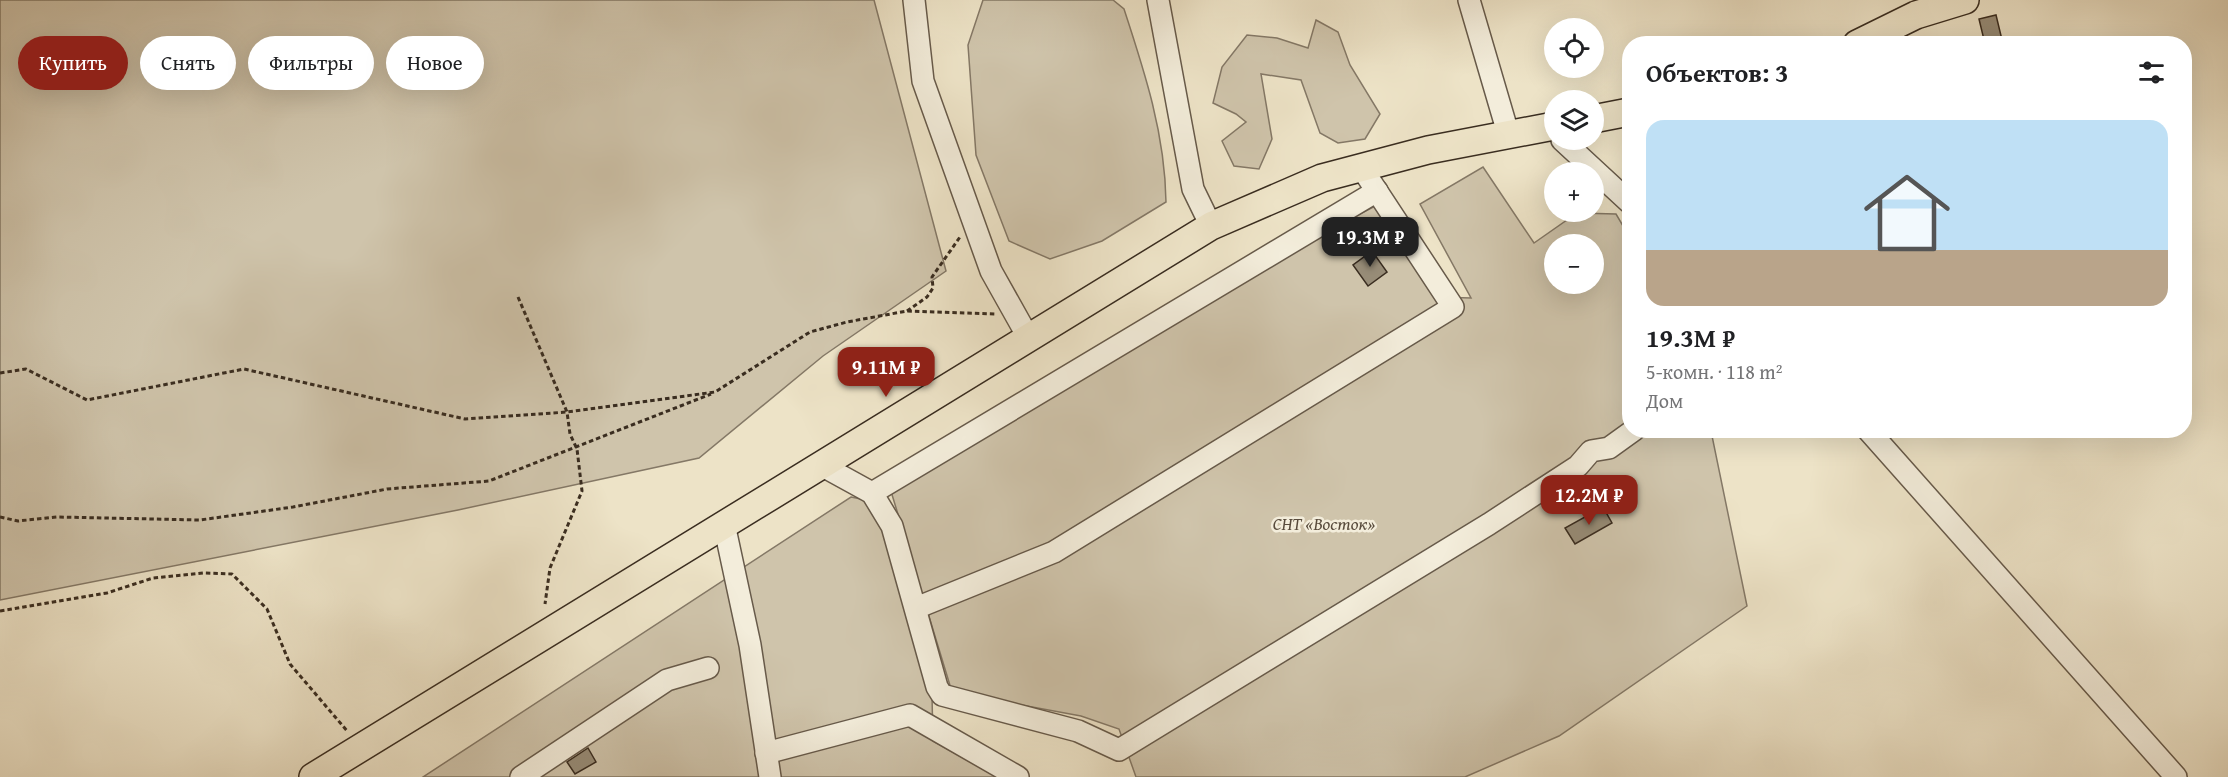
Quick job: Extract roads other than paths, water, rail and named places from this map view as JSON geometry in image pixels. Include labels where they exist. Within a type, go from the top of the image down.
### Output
[{"type":"main road","points":[[1871,36],[1924,6],[1965,0]]},
{"type":"main road","points":[[1604,117],[1622,113]]},
{"type":"main road","points":[[316,776],[820,465],[1022,326],[1211,226],[1322,178],[1509,133],[1544,131]]},
{"type":"street","points":[[914,0],[923,81],[991,271],[1022,326]]},
{"type":"street","points":[[1158,0],[1193,189],[1211,226]]},
{"type":"street","points":[[1469,0],[1509,133]]},
{"type":"street","points":[[1575,150],[1622,195]]},
{"type":"street","points":[[916,608],[1054,552],[1453,308],[1361,167]]},
{"type":"street","points":[[872,494],[1377,191]]},
{"type":"street","points":[[820,465],[872,494],[892,526],[937,687],[942,695],[1078,732],[1119,750],[1506,513],[1578,466],[1592,451],[1610,448],[1623,438]]},
{"type":"street","points":[[1875,438],[2176,777]]},
{"type":"street","points":[[724,524],[750,645],[770,777]]},
{"type":"street","points":[[521,777],[667,680],[708,668]]},
{"type":"street","points":[[766,753],[910,716],[1018,777]]},
{"type":"park label","name":"СНТ «Восток»","points":[[1324,524]]}]
